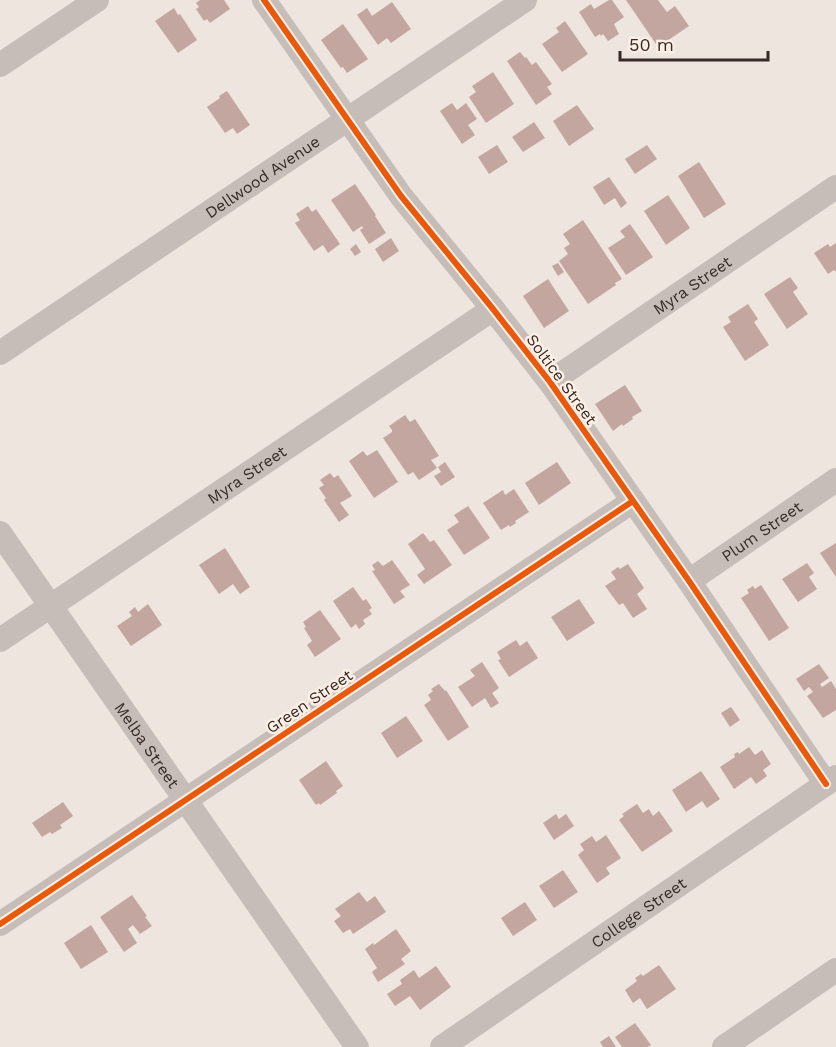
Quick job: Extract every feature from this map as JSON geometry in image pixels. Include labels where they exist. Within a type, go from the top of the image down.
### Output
[{"type":"street","points":[[0,65],[97,0]]},
{"type":"street","name":"Soltice Street","points":[[264,0],[400,195],[550,382],[831,781]]},
{"type":"street","name":"Dellwood Avenue","points":[[0,353],[525,0]]},
{"type":"street","name":"Myra Street","points":[[550,382],[836,187]]},
{"type":"street","name":"Myra Street","points":[[0,640],[493,309]]},
{"type":"street","name":"Plum Street","points":[[688,581],[836,480]]},
{"type":"street","name":"Green Street","points":[[0,924],[633,501]]},
{"type":"street","name":"Melba Street","points":[[0,533],[357,1047]]},
{"type":"street","name":"College Street","points":[[442,1047],[831,781]]},
{"type":"street","points":[[724,1047],[836,970]]},
{"type":"building","points":[[200,0],[224,0],[230,9],[210,23],[207,19],[204,21],[196,9],[199,7],[196,3]]},
{"type":"building","points":[[612,0],[624,17],[614,24],[619,34],[608,41],[603,34],[595,37],[579,12],[591,4],[594,9]]},
{"type":"building","points":[[626,0],[658,0],[667,12],[675,6],[689,26],[658,47]]},
{"type":"building","points":[[392,2],[411,29],[391,43],[387,38],[378,45],[357,15],[367,8],[372,16]]},
{"type":"building","points":[[174,8],[197,40],[178,53],[155,21]]},
{"type":"building","points":[[565,21],[588,54],[562,72],[542,44],[559,32],[556,28]]},
{"type":"building","points":[[343,24],[368,59],[347,73],[321,40]]},
{"type":"building","points":[[520,52],[532,65],[536,62],[552,84],[547,87],[552,94],[536,105],[507,61]]},
{"type":"building","points":[[493,72],[514,104],[486,123],[469,97],[476,92],[472,86]]},
{"type":"building","points":[[227,91],[250,125],[237,134],[233,128],[225,133],[207,107]]},
{"type":"building","points":[[452,103],[457,110],[466,103],[477,119],[468,125],[475,135],[462,144],[440,111]]},
{"type":"building","points":[[577,105],[594,129],[569,146],[553,121]]},
{"type":"building","points":[[534,122],[545,138],[523,152],[512,137]]},
{"type":"building","points":[[497,145],[508,162],[489,174],[478,157]]},
{"type":"building","points":[[647,145],[657,159],[635,174],[625,159]]},
{"type":"building","points":[[699,162],[726,204],[704,218],[678,176]]},
{"type":"building","points":[[609,177],[627,203],[621,208],[615,198],[604,205],[593,187]]},
{"type":"building","points":[[355,184],[386,233],[369,244],[360,230],[362,226],[353,232],[331,200]]},
{"type":"building","points":[[668,195],[690,228],[666,245],[644,211]]},
{"type":"building","points":[[308,206],[312,212],[316,209],[340,244],[328,253],[323,245],[314,251],[295,223],[300,220],[296,214]]},
{"type":"building","points":[[583,220],[622,279],[588,304],[559,261],[568,254],[564,248],[570,244],[563,234]]},
{"type":"building","points":[[630,224],[653,257],[626,275],[608,248],[625,237],[620,231]]},
{"type":"building","points":[[391,238],[399,251],[383,262],[375,249]]},
{"type":"building","points":[[836,243],[836,272],[834,270],[828,274],[814,253],[828,244],[830,247]]},
{"type":"building","points":[[356,244],[361,252],[355,256],[350,249]]},
{"type":"building","points":[[558,263],[564,272],[558,276],[552,266]]},
{"type":"building","points":[[790,277],[798,288],[793,292],[808,314],[787,329],[764,294]]},
{"type":"building","points":[[548,279],[569,311],[544,328],[523,296]]},
{"type":"building","points":[[748,304],[758,319],[754,322],[769,345],[745,361],[723,327],[731,322],[728,317]]},
{"type":"building","points":[[625,385],[642,411],[613,431],[595,404]]},
{"type":"building","points":[[405,415],[410,422],[415,419],[439,456],[431,460],[437,468],[419,480],[413,472],[408,475],[383,438],[392,432],[389,426]]},
{"type":"building","points":[[377,450],[398,482],[374,498],[349,461],[363,451],[367,456]]},
{"type":"building","points":[[445,462],[455,477],[441,486],[434,476],[441,472],[438,467]]},
{"type":"building","points":[[557,462],[571,483],[539,505],[525,483]]},
{"type":"building","points":[[330,473],[334,478],[338,475],[352,496],[340,503],[349,515],[339,522],[319,488],[324,485],[320,480]]},
{"type":"building","points":[[514,489],[529,512],[510,527],[509,525],[501,530],[483,503],[503,490],[505,495]]},
{"type":"building","points":[[468,506],[490,538],[464,555],[447,530],[459,522],[454,515]]},
{"type":"building","points":[[423,533],[430,542],[434,540],[452,565],[424,584],[417,575],[425,569],[408,544]]},
{"type":"building","points":[[836,543],[836,577],[820,553]]},
{"type":"building","points":[[225,548],[250,587],[240,594],[233,584],[219,594],[199,565]]},
{"type":"building","points":[[392,560],[410,585],[400,591],[405,597],[394,604],[372,571],[375,570],[372,565],[378,561],[383,566]]},
{"type":"building","points":[[807,563],[814,573],[809,577],[817,589],[798,602],[782,579]]},
{"type":"building","points":[[628,564],[644,588],[637,594],[647,609],[633,618],[623,603],[619,605],[605,586],[616,579],[611,572]]},
{"type":"building","points":[[761,585],[789,628],[769,641],[741,598],[749,593],[747,590],[753,586],[755,589]]},
{"type":"building","points":[[353,587],[363,601],[366,599],[372,608],[369,610],[372,614],[363,620],[365,624],[359,629],[356,624],[351,628],[333,601]]},
{"type":"building","points":[[579,599],[595,623],[567,641],[551,617]]},
{"type":"building","points":[[148,604],[162,625],[131,646],[117,626],[132,616],[129,612],[135,607],[138,612]]},
{"type":"building","points":[[320,610],[341,639],[315,657],[307,645],[312,641],[303,622]]},
{"type":"building","points":[[516,640],[520,646],[527,641],[538,658],[509,677],[498,660],[501,659],[497,652]]},
{"type":"building","points":[[482,662],[499,688],[492,693],[499,703],[491,708],[485,698],[472,707],[458,687],[475,676],[470,670]]},
{"type":"building","points":[[819,664],[829,678],[820,684],[822,687],[831,681],[836,689],[836,710],[823,718],[807,696],[813,692],[809,687],[804,691],[796,679]]},
{"type":"building","points":[[439,684],[446,690],[469,727],[448,741],[424,705],[431,700],[428,695],[433,691],[431,689]]},
{"type":"building","points":[[731,707],[740,720],[730,727],[721,713]]},
{"type":"building","points":[[406,716],[423,741],[397,758],[381,733]]},
{"type":"building","points":[[749,747],[755,755],[762,750],[771,764],[763,770],[767,776],[756,784],[751,777],[734,789],[720,767],[735,757],[734,754],[738,752],[739,754]]},
{"type":"building","points":[[326,761],[343,786],[320,805],[319,803],[316,805],[299,780]]},
{"type":"building","points":[[701,771],[720,799],[707,808],[702,801],[686,812],[672,790]]},
{"type":"building","points":[[63,802],[73,816],[60,825],[62,828],[42,837],[32,823]]},
{"type":"building","points":[[637,804],[643,813],[649,809],[653,816],[659,811],[673,831],[642,852],[619,820],[624,816],[622,814]]},
{"type":"building","points":[[556,814],[559,819],[566,814],[574,826],[554,840],[543,823]]},
{"type":"building","points":[[606,835],[621,858],[606,868],[610,874],[597,883],[578,855],[584,850],[580,844],[592,836],[596,842]]},
{"type":"building","points":[[563,870],[578,892],[554,908],[539,886]]},
{"type":"building","points":[[359,892],[367,902],[375,896],[386,912],[353,934],[350,929],[343,933],[334,921],[341,916],[335,909]]},
{"type":"building","points":[[132,895],[152,926],[140,934],[133,925],[128,929],[137,943],[124,952],[100,917]]},
{"type":"building","points":[[525,902],[537,920],[513,936],[501,918]]},
{"type":"building","points":[[91,925],[108,952],[81,969],[64,943]]},
{"type":"building","points":[[396,929],[411,951],[401,959],[405,964],[378,982],[372,972],[377,968],[365,949]]},
{"type":"building","points":[[659,965],[676,989],[647,1009],[640,998],[633,1003],[625,990],[637,981],[635,978],[641,974],[643,976]]},
{"type":"building","points":[[436,966],[451,987],[420,1010],[410,996],[395,1006],[387,994],[402,984],[400,980],[414,970],[419,978]]},
{"type":"building","points":[[635,1023],[651,1045],[622,1047],[615,1037]]},
{"type":"building","points":[[609,1036],[616,1047],[603,1047],[600,1042]]},
{"type":"cycle path","points":[[264,0],[401,196],[550,382],[689,581],[826,784]]},
{"type":"cycle path","points":[[0,924],[633,501]]}]
